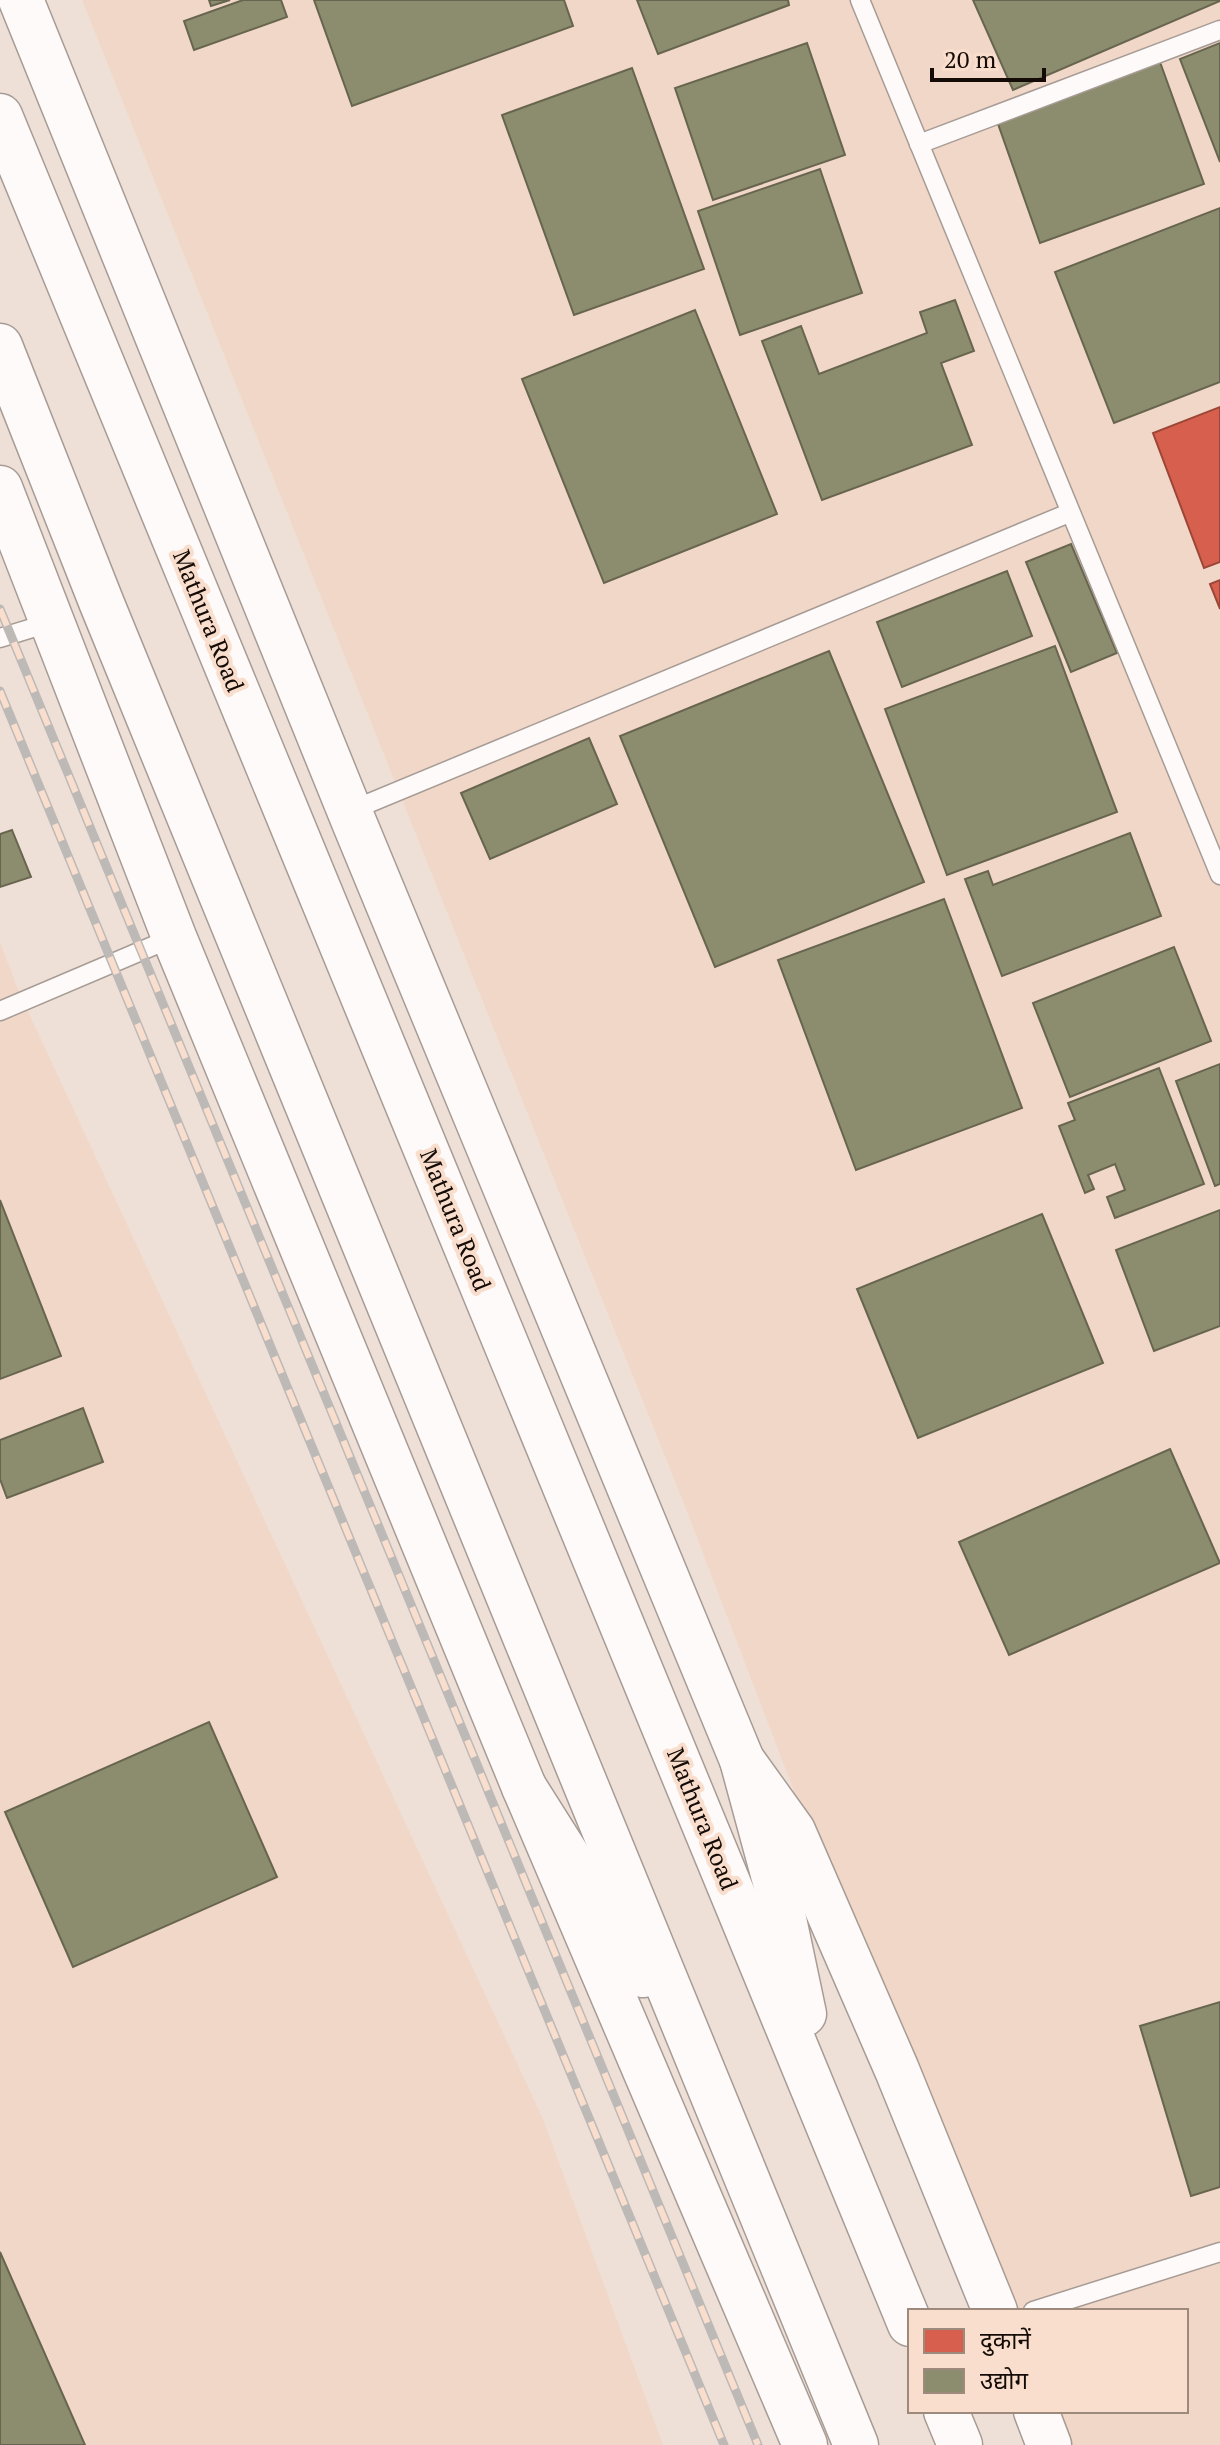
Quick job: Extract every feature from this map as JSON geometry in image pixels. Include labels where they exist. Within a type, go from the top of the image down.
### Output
[{"type":"main road","points":[[21,0],[350,811],[742,1760],[780,1900],[825,2118]]},
{"type":"main road","points":[[53,0],[130,191],[221,494]]},
{"type":"main road","name":"Mathura Road","points":[[0,116],[908,2319]]},
{"type":"main road","points":[[0,346],[102,604],[856,2445]]},
{"type":"main road","points":[[0,488],[174,937],[524,1787],[805,2445]]},
{"type":"main road","points":[[742,1760],[793,1831],[897,2070],[994,2309]]},
{"type":"main road","points":[[524,1787],[700,2064]]},
{"type":"main road","points":[[947,2413],[960,2445]]},
{"type":"main road","points":[[1037,2413],[1049,2445]]},
{"type":"lane","points":[[860,0],[1220,875]]},
{"type":"lane","points":[[919,144],[1220,30]]},
{"type":"lane","points":[[350,811],[1069,513]]},
{"type":"lane","points":[[0,638],[52,622]]},
{"type":"lane","points":[[0,1011],[174,937]]},
{"type":"lane","points":[[1039,2309],[1220,2252]]},
{"type":"shaded area","points":[[82,0],[1220,0],[1220,2445],[1044,2445],[1032,2413],[1188,2413],[1188,2309],[992,2309],[686,1509]]},
{"type":"shaded area","points":[[0,942],[19,992],[543,2119],[663,2445],[0,2445]]},
{"type":"building: दुकानें","points":[[1220,407],[1220,562],[1204,568],[1153,433]]},
{"type":"building: दुकानें","points":[[1220,580],[1220,609],[1210,584]]},
{"type":"building: उद्योग","points":[[209,0],[230,0],[211,6]]},
{"type":"building: उद्योग","points":[[243,0],[281,0],[287,17],[194,50],[184,21]]},
{"type":"building: उद्योग","points":[[314,0],[564,0],[573,26],[352,106]]},
{"type":"building: उद्योग","points":[[637,0],[788,0],[789,5],[658,54]]},
{"type":"building: उद्योग","points":[[973,0],[1220,0],[1220,1],[1013,90]]},
{"type":"building: उद्योग","points":[[807,43],[845,155],[713,200],[675,88]]},
{"type":"building: उद्योग","points":[[1220,43],[1220,162],[1180,59]]},
{"type":"building: उद्योग","points":[[1160,62],[1204,184],[1040,243],[997,121]]},
{"type":"building: उद्योग","points":[[632,68],[704,269],[574,315],[502,115]]},
{"type":"building: उद्योग","points":[[820,169],[862,293],[740,335],[698,211]]},
{"type":"building: उद्योग","points":[[1220,208],[1220,382],[1114,423],[1055,272]]},
{"type":"building: उद्योग","points":[[955,300],[974,351],[941,363],[972,445],[822,500],[762,341],[801,326],[819,374],[927,333],[920,312]]},
{"type":"building: उद्योग","points":[[695,310],[777,514],[604,583],[522,379]]},
{"type":"building: उद्योग","points":[[1071,544],[1117,653],[1071,672],[1026,562]]},
{"type":"building: उद्योग","points":[[1007,571],[1032,636],[902,687],[877,622]]},
{"type":"building: उद्योग","points":[[1055,646],[1117,812],[947,875],[885,709]]},
{"type":"building: उद्योग","points":[[829,651],[924,882],[715,967],[620,736]]},
{"type":"building: उद्योग","points":[[589,738],[617,804],[490,859],[461,793]]},
{"type":"building: उद्योग","points":[[12,830],[31,877],[0,887],[0,834]]},
{"type":"building: उद्योग","points":[[1130,833],[1161,916],[1002,976],[965,879],[988,871],[993,885]]},
{"type":"building: उद्योग","points":[[944,899],[1022,1108],[856,1170],[778,960]]},
{"type":"building: उद्योग","points":[[1174,947],[1211,1041],[1070,1097],[1033,1003]]},
{"type":"building: उद्योग","points":[[1220,1064],[1220,1184],[1215,1186],[1176,1081]]},
{"type":"building: उद्योग","points":[[1159,1068],[1204,1184],[1115,1218],[1107,1197],[1125,1190],[1115,1164],[1088,1175],[1094,1189],[1085,1193],[1059,1126],[1075,1120],[1068,1103]]},
{"type":"building: उद्योग","points":[[0,1200],[61,1356],[0,1379]]},
{"type":"building: उद्योग","points":[[1220,1210],[1220,1326],[1154,1351],[1116,1250]]},
{"type":"building: उद्योग","points":[[1042,1214],[1103,1363],[918,1438],[857,1289]]},
{"type":"building: उद्योग","points":[[83,1408],[103,1462],[7,1498],[0,1479],[0,1440]]},
{"type":"building: उद्योग","points":[[1170,1449],[1220,1563],[1009,1655],[959,1542]]},
{"type":"building: उद्योग","points":[[209,1722],[277,1877],[73,1967],[5,1812]]},
{"type":"building: उद्योग","points":[[1220,2002],[1220,2187],[1191,2196],[1140,2026]]},
{"type":"building: उद्योग","points":[[0,2252],[85,2445],[0,2445]]},
{"type":"railway","points":[[0,609],[758,2445]]},
{"type":"railway","points":[[0,691],[724,2445]]}]
